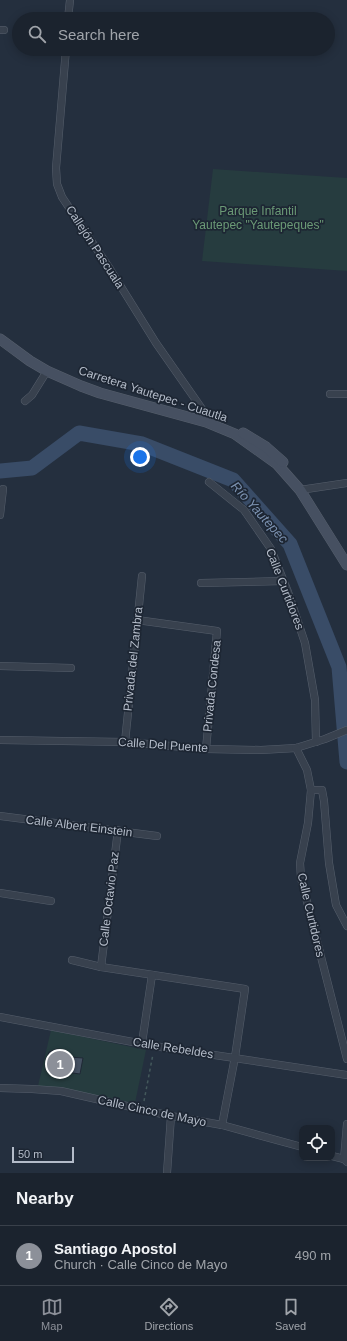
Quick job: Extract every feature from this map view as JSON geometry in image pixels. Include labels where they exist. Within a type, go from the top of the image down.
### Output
[{"type":"main road","name":"Carretera Yautepec - Cuautla","points":[[0,330],[50,366],[83,381],[207,419],[235,434],[279,463],[303,490]]},
{"type":"main road","name":"Carretera Yautepec - Cuautla","points":[[0,339],[30,361],[47,371],[81,386],[100,393],[207,419]]},
{"type":"main road","points":[[303,490],[347,554]]},
{"type":"main road","points":[[303,490],[347,565]]},
{"type":"street","points":[[69,12],[70,0]]},
{"type":"street","name":"Callejón Pascuala","points":[[65,56],[56,168],[57,184],[62,197],[207,419]]},
{"type":"street","points":[[25,401],[32,395],[47,371]]},
{"type":"street","points":[[330,394],[347,394]]},
{"type":"street","name":"Calle Curtidores","points":[[209,482],[244,510],[271,549],[288,592],[305,643],[315,700],[316,742]]},
{"type":"street","points":[[303,490],[347,483]]},
{"type":"street","points":[[0,515],[3,489]]},
{"type":"street","name":"Privada del Zambra","points":[[125,742],[142,576]]},
{"type":"street","points":[[201,583],[283,581]]},
{"type":"street","name":"Privada Condesa","points":[[137,620],[217,631],[206,749]]},
{"type":"street","points":[[0,666],[71,668]]},
{"type":"street","name":"Calle Del Puente","points":[[0,740],[125,742],[206,749],[261,750],[296,748],[347,730]]},
{"type":"street","name":"Calle Curtidores","points":[[296,748],[307,770],[311,790],[308,823],[300,863],[301,878],[347,1059]]},
{"type":"street","points":[[311,790],[322,790],[328,863],[336,905],[347,926]]},
{"type":"street","name":"Calle Albert Einstein","points":[[0,816],[157,836]]},
{"type":"street","name":"Calle Octavio Paz","points":[[101,967],[118,830]]},
{"type":"street","points":[[0,893],[51,901]]},
{"type":"street","points":[[72,960],[101,967],[245,989],[235,1057],[222,1125]]},
{"type":"street","points":[[142,1044],[152,975]]},
{"type":"street","name":"Calle Rebeldes","points":[[0,1017],[142,1044],[347,1075]]},
{"type":"street","name":"Calle Cinco de Mayo","points":[[0,1088],[61,1092],[171,1116],[222,1125],[299,1146]]},
{"type":"street","points":[[167,1173],[171,1116]]},
{"type":"street","points":[[335,1157],[346,1161],[347,1124]]},
{"type":"path","points":[[142,1109],[154,1046]]},
{"type":"green space","name":"Parque Infantil Yautepec \"Yautepeques\"","points":[[213,169],[347,178],[347,271],[202,261]]},
{"type":"green space","points":[[51,1030],[146,1050],[135,1103],[38,1086]]},
{"type":"building","points":[[57,1049],[64,1050],[69,1057],[83,1058],[80,1074],[65,1072],[60,1076],[51,1073],[45,1067],[49,1052]]},
{"type":"waterway","name":"Río Yautepec","points":[[0,471],[32,468],[79,433],[142,444],[233,480],[290,544],[339,667],[347,762]]},
{"type":"place","name":"Santiago Apostol","points":[[60,1064]]}]
